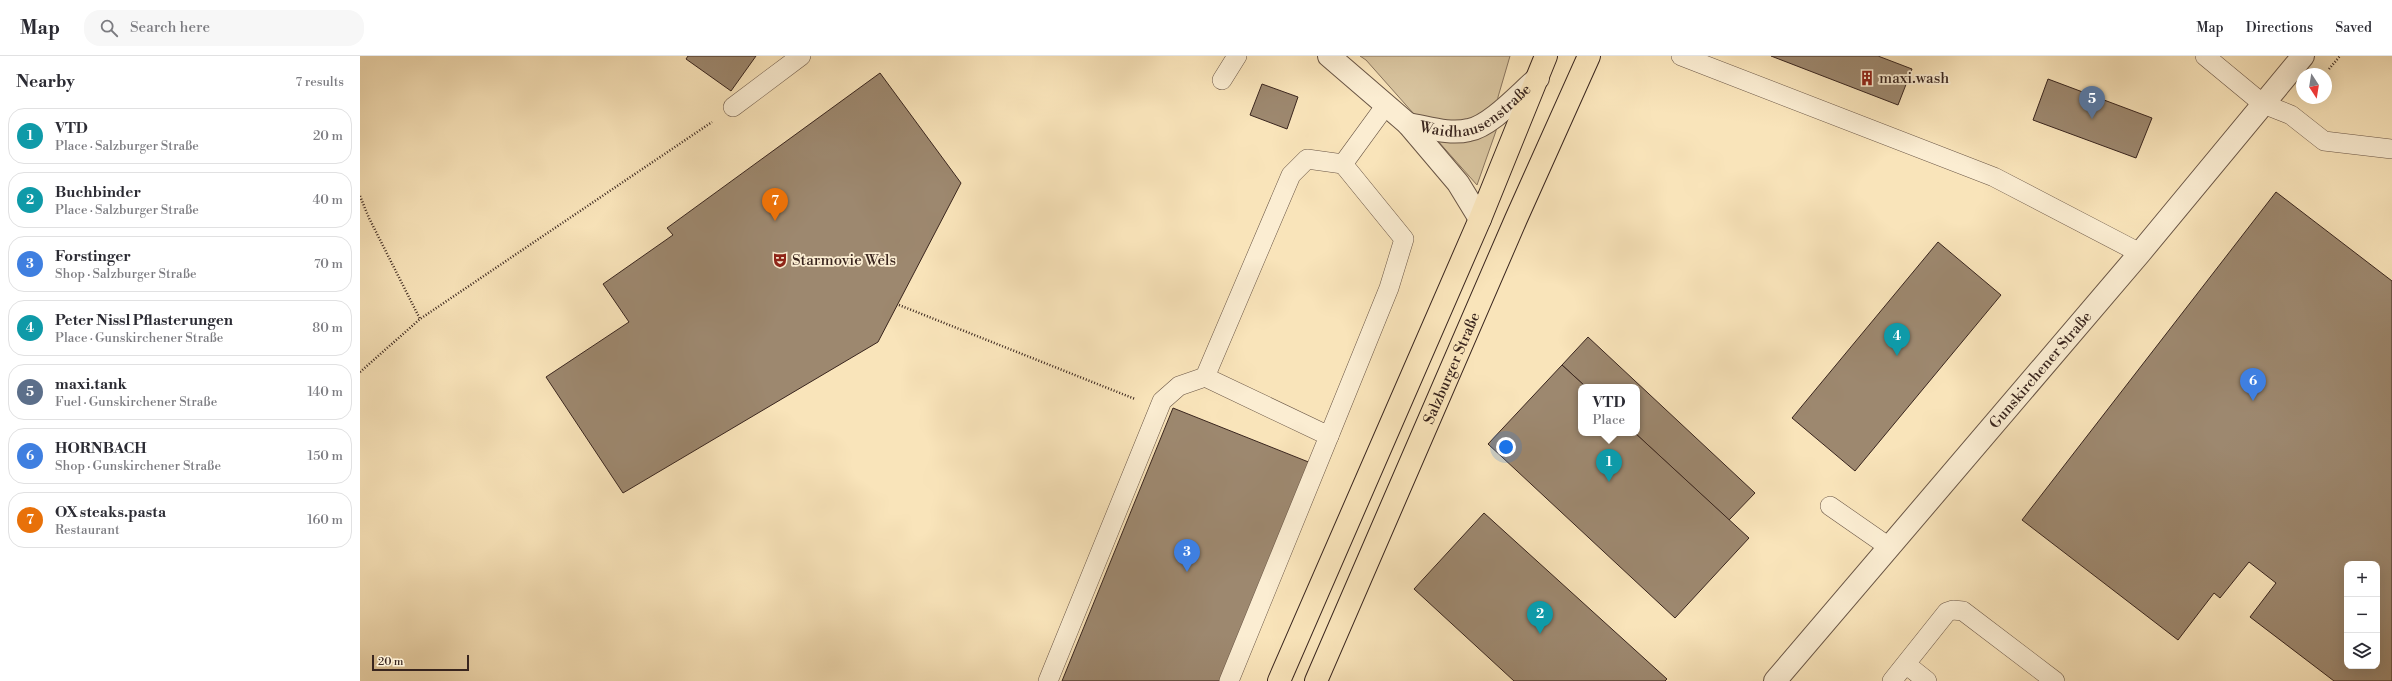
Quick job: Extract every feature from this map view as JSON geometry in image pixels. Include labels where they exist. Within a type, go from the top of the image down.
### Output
[{"type":"main road","points":[[1279,681],[1480,219],[1546,56]]},
{"type":"main road","name":"Salzburger Straße","points":[[1316,681],[1516,219],[1589,56]]},
{"type":"street","name":"Waidhausenstraße","points":[[1329,56],[1408,124],[1458,184],[1480,219]]},
{"type":"street","name":"Gunskirchener Straße","points":[[1775,681],[2140,253],[2303,56]]},
{"type":"street","name":"Waidhausenstraße","points":[[1408,124],[1448,131],[1470,130],[1489,120],[1538,78]]},
{"type":"lane","points":[[734,107],[801,56]]},
{"type":"lane","points":[[1222,80],[1237,56]]},
{"type":"lane","points":[[1681,56],[1994,177],[2140,253]]},
{"type":"lane","points":[[2205,56],[2262,104],[2291,115],[2324,141],[2392,149]]},
{"type":"lane","points":[[1343,164],[1386,105]]},
{"type":"lane","points":[[1205,377],[1290,175],[1307,159],[1343,164],[1404,239],[1389,288],[1229,681]]},
{"type":"lane","points":[[1048,681],[1162,401],[1179,386],[1205,377],[1329,436]]},
{"type":"lane","points":[[1830,506],[1889,547]]},
{"type":"lane","points":[[1892,681],[1907,665],[1947,612],[1958,610],[1964,611],[2055,681]]},
{"type":"lane","points":[[1907,665],[1927,681]]},
{"type":"path","points":[[2330,68],[2340,56]]},
{"type":"path","points":[[360,372],[420,319],[734,107]]},
{"type":"path","points":[[360,196],[369,218],[420,319]]},
{"type":"path","points":[[899,305],[1141,401]]},
{"type":"shaded area","points":[[1360,56],[1510,56],[1498,97],[1496,131],[1477,185],[1366,60]]},
{"type":"building","points":[[688,56],[756,56],[731,91],[686,59]]},
{"type":"building","name":"maxi.wash","points":[[1771,56],[1878,56],[1912,69],[1898,105]]},
{"type":"building","name":"Starmovie Wels","points":[[880,73],[961,183],[878,342],[623,493],[546,377],[629,322],[603,284],[673,235],[667,228]]},
{"type":"building","points":[[2048,79],[2152,118],[2136,158],[2033,120]]},
{"type":"building","points":[[1262,84],[1298,97],[1287,129],[1250,115]]},
{"type":"building","points":[[2276,192],[2392,281],[2392,681],[2334,681],[2250,617],[2276,583],[2249,562],[2220,598],[2214,593],[2178,640],[2022,520]]},
{"type":"building","points":[[1938,242],[2001,295],[1855,471],[1792,418]]},
{"type":"building","points":[[1588,337],[1638,384],[1583,384],[1562,365]]},
{"type":"building","points":[[1562,365],[1583,384],[1578,384],[1578,436],[1638,436],[1749,538],[1675,618],[1488,444]]},
{"type":"building","points":[[1640,386],[1755,493],[1729,520],[1638,436],[1640,436]]},
{"type":"building","points":[[1173,408],[1311,463],[1223,681],[1062,681]]},
{"type":"building","points":[[1484,513],[1667,679],[1665,681],[1514,681],[1414,589]]},
{"type":"place","name":"maxi.wash","points":[[1867,78]]},
{"type":"place","name":"maxi.tank","points":[[2092,119]]},
{"type":"place","name":"OX steaks.pasta","points":[[775,221]]},
{"type":"place","name":"Starmovie Wels","points":[[780,260]]},
{"type":"place","name":"Peter Nissl Pflasterungen","points":[[1897,356]]},
{"type":"place","name":"HORNBACH","points":[[2253,401]]},
{"type":"place","name":"VTD","points":[[1609,482]]},
{"type":"place","name":"Forstinger","points":[[1187,572]]},
{"type":"place","name":"Buchbinder","points":[[1540,634]]}]
